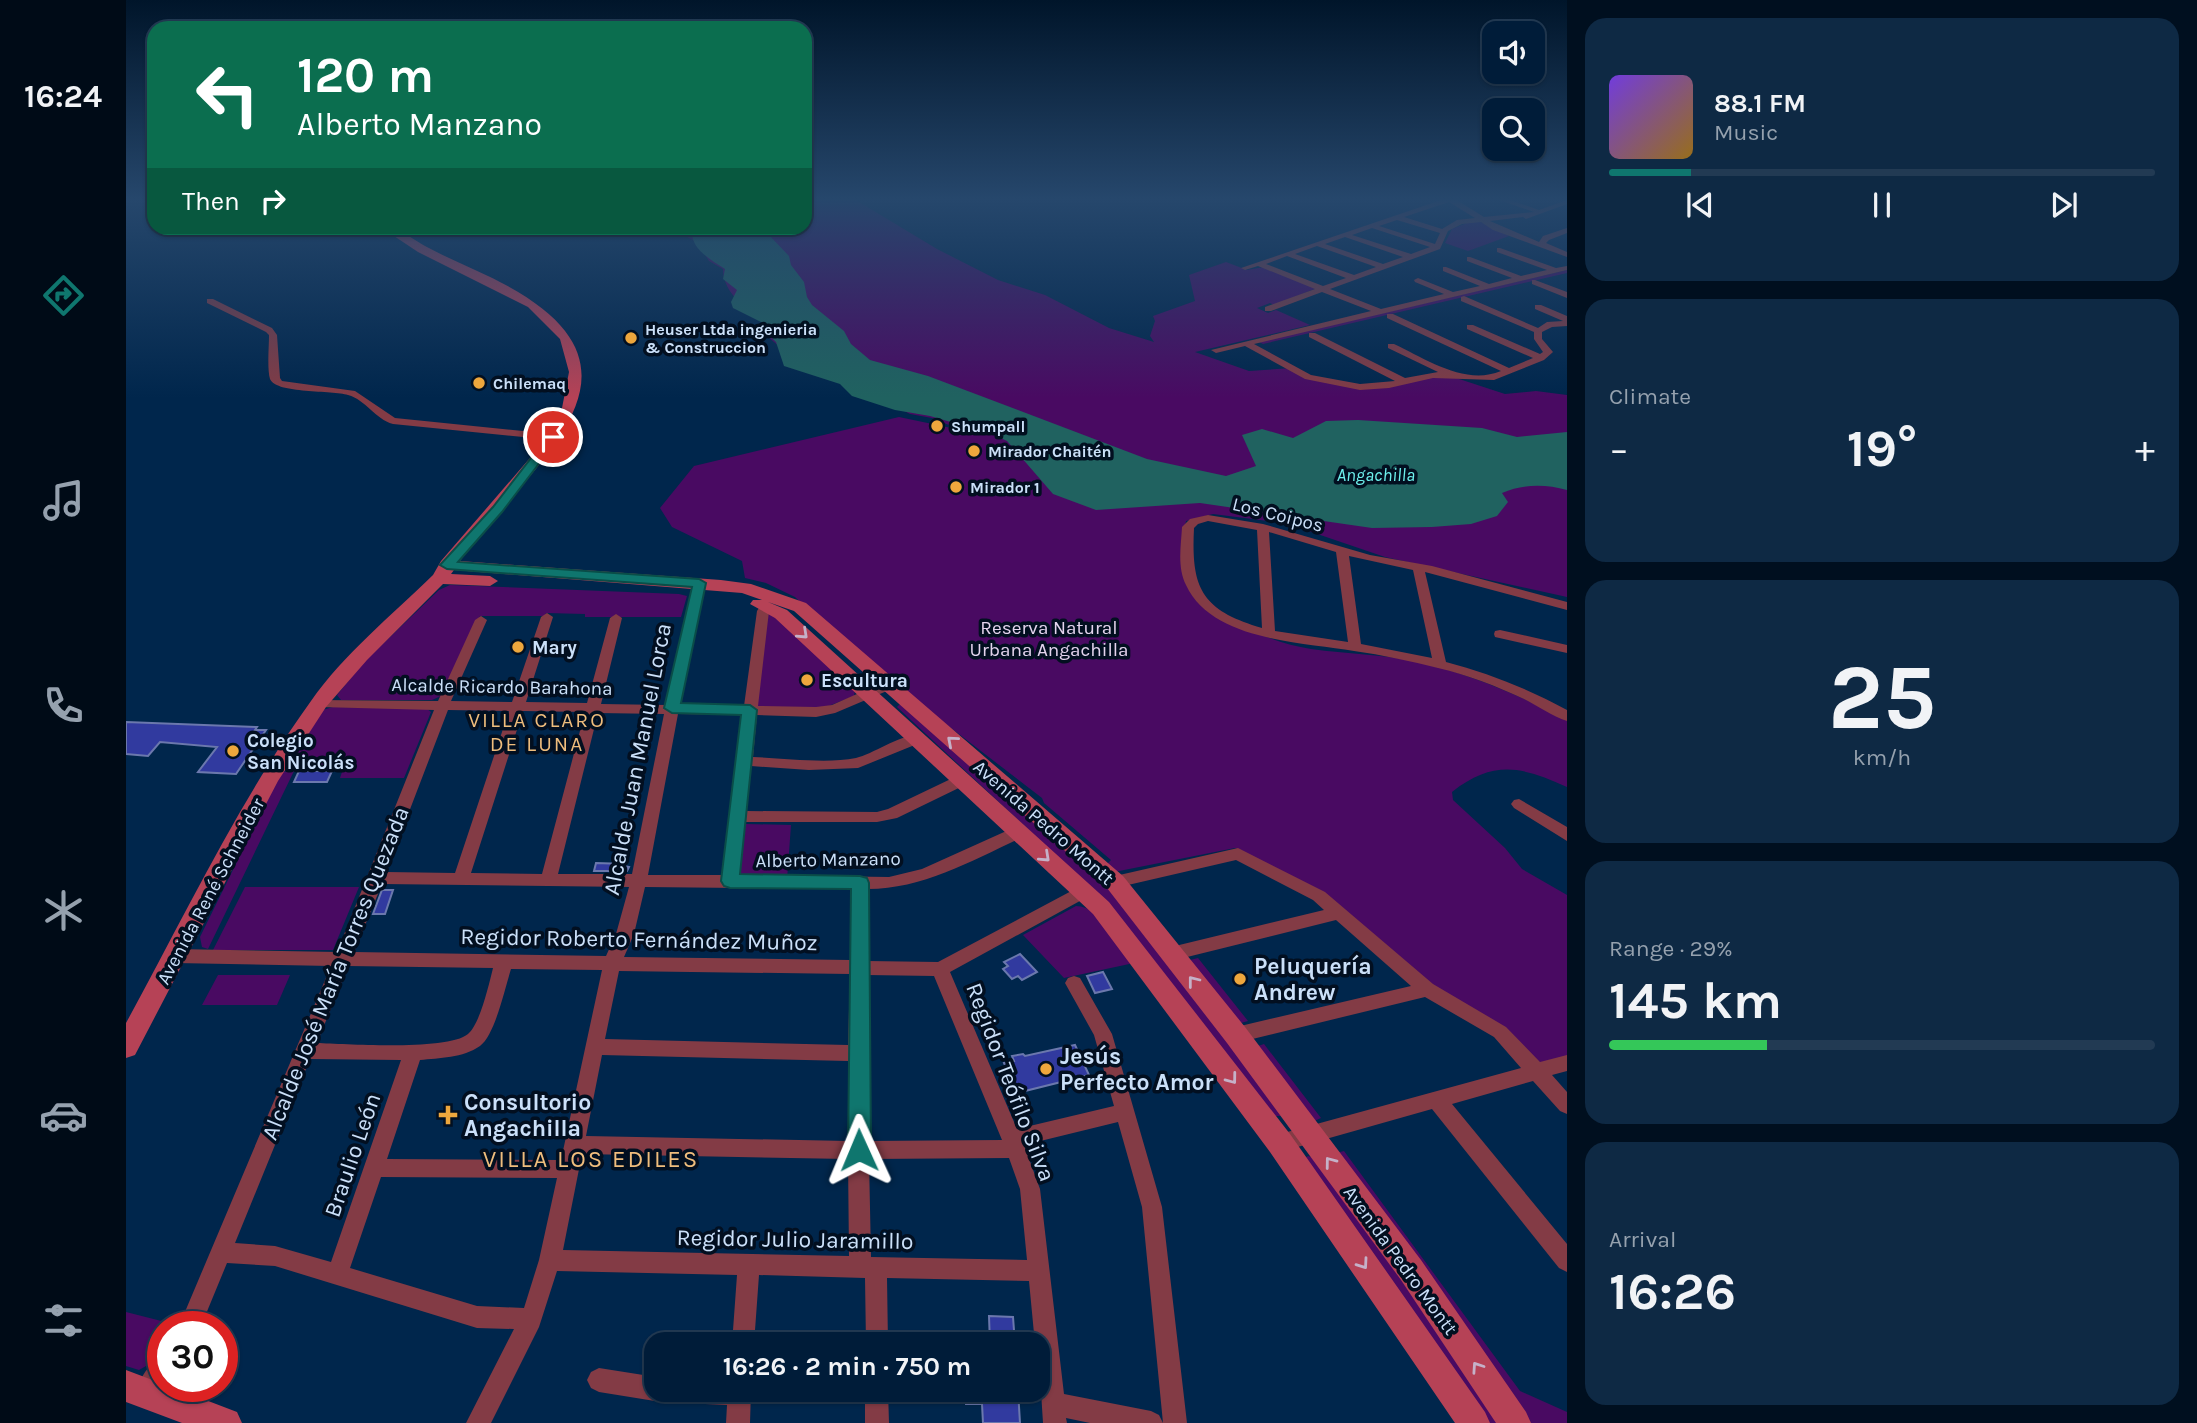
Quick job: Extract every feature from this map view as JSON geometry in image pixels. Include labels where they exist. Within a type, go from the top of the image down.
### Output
[{"type":"main road","name":"Avenida René Schneider","points":[[126,1047],[269,780],[320,703],[361,656],[443,572],[497,509],[553,437],[567,414],[577,381],[572,351],[557,326],[540,311],[502,287],[456,265]]},
{"type":"main road","name":"Avenida Pedro Montt","points":[[443,572],[698,587],[745,587],[800,607],[1115,882],[1236,1035],[1411,1270],[1516,1423]]},
{"type":"main road","name":"Avenida Pedro Montt","points":[[698,587],[766,606],[781,614],[1101,908],[1280,1143],[1474,1423]]},
{"type":"main road","points":[[145,1382],[226,1423]]},
{"type":"street","points":[[1245,268],[1254,265]]},
{"type":"street","points":[[1263,265],[1378,312]]},
{"type":"street","points":[[1320,265],[1355,278]]},
{"type":"street","points":[[1379,265],[1384,267]]},
{"type":"street","points":[[1268,309],[1388,265]]},
{"type":"street","points":[[1486,265],[1521,279]]},
{"type":"street","points":[[1540,265],[1554,271]]},
{"type":"street","points":[[1567,268],[1246,343],[1220,353],[1256,348],[1567,275]]},
{"type":"street","points":[[1446,269],[1488,286]]},
{"type":"street","points":[[1418,280],[1453,295]]},
{"type":"street","points":[[1535,282],[1567,295]]},
{"type":"street","points":[[1464,299],[1538,331]]},
{"type":"street","points":[[210,301],[269,330],[273,335],[275,379],[279,383],[357,395],[372,404],[374,411],[381,416],[400,422],[553,437]]},
{"type":"street","points":[[1538,307],[1567,321]]},
{"type":"street","points":[[1390,316],[1509,371]]},
{"type":"street","points":[[1538,331],[1550,324],[1567,321]]},
{"type":"street","points":[[1471,327],[1541,358]]},
{"type":"street","points":[[1246,343],[1308,377],[1326,383],[1360,387],[1433,375],[1485,379],[1541,358],[1548,352],[1538,339],[1538,331]]},
{"type":"street","points":[[1312,335],[1403,381]]},
{"type":"street","points":[[1391,346],[1453,376]]},
{"type":"street","name":"Los Coipos","points":[[1567,606],[1418,567],[1342,551],[1263,527],[1208,519],[1190,523],[1187,535],[1186,575],[1197,595],[1213,608],[1248,627],[1440,664],[1504,685],[1567,716]]},
{"type":"street","points":[[1263,527],[1269,633]]},
{"type":"street","points":[[1342,551],[1355,647]]},
{"type":"street","points":[[1418,567],[1440,664]]},
{"type":"street","name":"Alcalde Juan Manuel Lorca","points":[[478,1423],[531,1319],[550,1259],[612,964],[625,934],[639,880],[698,587]]},
{"type":"street","points":[[730,881],[750,710],[763,611],[766,606]]},
{"type":"street","points":[[461,879],[520,706],[547,617]]},
{"type":"street","points":[[548,880],[615,618]]},
{"type":"street","name":"Alcalde José María Torres Quezada","points":[[196,1311],[376,878],[443,704],[481,620]]},
{"type":"street","points":[[1500,634],[1567,649]]},
{"type":"street","name":"Alcalde Ricardo Barahona","points":[[320,703],[816,712],[835,709],[889,685]]},
{"type":"street","points":[[744,761],[810,765],[858,763],[917,739]]},
{"type":"street","points":[[738,817],[877,817],[892,814],[962,780]]},
{"type":"street","points":[[1518,804],[1567,835]]},
{"type":"street","name":"Alberto Manzano","points":[[376,878],[889,883],[915,878],[1019,832]]},
{"type":"street","points":[[1115,882],[1238,854],[1319,896],[1427,989],[1500,1032],[1567,1105]]},
{"type":"street","points":[[860,883],[859,1150],[876,1332]]},
{"type":"street","name":"Regidor Roberto Fernández Muñoz","points":[[175,956],[940,969],[1083,892]]},
{"type":"street","points":[[1171,954],[1339,913]]},
{"type":"street","points":[[304,1051],[413,1052],[457,1049],[475,1040],[504,962]]},
{"type":"street","name":"Regidor Teófilo Silva","points":[[940,969],[1014,1144],[1030,1189],[1054,1414]]},
{"type":"street","points":[[1074,983],[1103,1034],[1152,1206],[1175,1423]]},
{"type":"street","points":[[1236,1035],[1427,989]]},
{"type":"street","points":[[594,1047],[858,1053]]},
{"type":"street","name":"Braulio León","points":[[338,1273],[413,1052]]},
{"type":"street","points":[[1280,1143],[1567,1063]]},
{"type":"street","points":[[1436,1099],[1567,1261]]},
{"type":"street","points":[[574,1145],[859,1150],[1014,1144],[1124,1112]]},
{"type":"street","points":[[373,1168],[569,1170]]},
{"type":"street","points":[[222,1252],[275,1256],[477,1317],[531,1319]]},
{"type":"street","name":"Regidor Julio Jaramillo","points":[[550,1259],[1038,1271]]},
{"type":"street","points":[[744,1332],[749,1264]]},
{"type":"street","points":[[599,1380],[644,1387]]},
{"type":"street","points":[[738,1423],[739,1402]]},
{"type":"street","points":[[877,1402],[877,1423]]},
{"type":"street","points":[[1054,1414],[1151,1423]]},
{"type":"green space","name":"Reserva Natural Urbana Angachilla","points":[[717,265],[969,265],[998,280],[1045,295],[1109,328],[1154,342],[1150,336],[1155,321],[1153,316],[1195,301],[1189,275],[1216,265],[1235,265],[1247,270],[1264,267],[1317,288],[1274,305],[1270,303],[1257,308],[1268,313],[1276,310],[1310,325],[1195,352],[1249,371],[1292,368],[1320,380],[1379,387],[1421,377],[1450,376],[1505,394],[1536,391],[1567,395],[1567,597],[1385,557],[1285,523],[1213,514],[1186,521],[1183,548],[1185,568],[1191,581],[1223,613],[1250,630],[1280,642],[1311,649],[1391,657],[1437,667],[1494,686],[1567,720],[1567,787],[1536,775],[1509,770],[1482,774],[1452,792],[1453,800],[1505,848],[1522,869],[1567,895],[1567,1059],[1544,1065],[1438,991],[1319,891],[1235,848],[1114,872],[1106,865],[1111,860],[1044,803],[1042,798],[890,681],[830,631],[795,597],[766,583],[745,578],[742,561],[672,527],[660,508],[694,466],[899,417],[961,430],[932,418],[910,414],[780,347],[759,327],[763,323],[731,293],[723,269]]},
{"type":"green space","points":[[1567,270],[1567,273],[1263,344],[1259,342]]},
{"type":"green space","points":[[450,585],[687,596],[681,617],[585,617],[585,614],[546,613],[545,616],[480,616],[441,696],[432,700],[341,700],[337,695],[363,663],[439,590]]},
{"type":"green space","points":[[772,613],[855,690],[854,696],[826,707],[754,707],[764,615]]},
{"type":"green space","points":[[901,703],[1111,887],[1284,1111],[1280,1116],[1275,1116],[1105,901],[897,707]]},
{"type":"green space","points":[[333,707],[426,708],[431,712],[404,778],[340,778],[343,769],[283,769],[319,711]]},
{"type":"green space","points":[[294,771],[208,949],[202,947],[200,937],[281,772]]},
{"type":"green space","points":[[746,824],[791,825],[787,880],[738,879],[742,827]]},
{"type":"green space","points":[[245,887],[359,887],[333,950],[213,950]]},
{"type":"green space","points":[[1076,906],[1086,908],[1102,919],[1134,963],[1064,978],[1023,935]]},
{"type":"green space","points":[[1198,958],[1248,1021],[1237,1024],[1186,961]]},
{"type":"green space","points":[[218,975],[290,975],[277,1005],[202,1005]]},
{"type":"green space","points":[[1264,1044],[1321,1118],[1310,1123],[1252,1048]]},
{"type":"green space","points":[[1344,1151],[1520,1391],[1567,1412],[1567,1423],[1525,1423],[1336,1153]]},
{"type":"green space","points":[[1308,1156],[1314,1158],[1504,1423],[1486,1423],[1303,1159]]},
{"type":"green space","points":[[126,1312],[147,1317],[147,1365],[139,1370],[126,1366]]},
{"type":"water","name":"Angachilla","points":[[720,265],[791,265],[804,282],[812,305],[844,331],[851,344],[870,360],[928,376],[1147,459],[1226,476],[1256,466],[1242,435],[1262,429],[1293,438],[1326,421],[1358,420],[1482,428],[1517,437],[1567,432],[1567,490],[1534,486],[1510,490],[1502,493],[1508,502],[1497,516],[1471,524],[1432,527],[1372,528],[1200,503],[1096,510],[1053,494],[1007,441],[992,434],[930,416],[895,410],[852,396],[840,384],[784,366],[776,342],[767,333],[765,324],[733,308],[731,302],[737,290],[723,279],[725,269]]},
{"type":"building","name":"Colegio San Nicolás","points":[[126,722],[257,727],[255,730],[266,730],[236,774],[198,772],[217,747],[160,742],[148,756],[126,754]]},
{"type":"building","points":[[299,771],[332,771],[327,782],[294,782]]},
{"type":"building","points":[[596,863],[625,864],[624,866],[629,867],[627,871],[594,871]]},
{"type":"building","points":[[382,890],[393,890],[385,914],[373,914]]},
{"type":"building","points":[[1020,954],[1037,972],[1022,980],[1018,976],[1012,979],[1003,969],[1008,966],[1004,962]]},
{"type":"building","points":[[1103,972],[1112,989],[1095,993],[1087,976]]},
{"type":"building","name":"Jesús Perfecto Amor","points":[[1075,1045],[1089,1075],[1017,1093],[1004,1063],[1014,1061],[1012,1056],[1025,1056]]},
{"type":"building","points":[[989,1316],[1013,1317],[1014,1332],[990,1332]]},
{"type":"building","points":[[1019,1402],[1020,1423],[983,1423],[982,1404],[966,1404]]},
{"type":"place","name":"Heuser Ltda ingenieria & Construccion","points":[[631,338]]},
{"type":"place","name":"Chilemaq","points":[[479,383]]},
{"type":"place","name":"Shumpall","points":[[937,426]]},
{"type":"place","name":"Mirador Chaitén","points":[[974,451]]},
{"type":"place","name":"Mirador 1","points":[[956,487]]},
{"type":"place","name":"Mary","points":[[518,647]]},
{"type":"place","name":"Escultura","points":[[807,680]]},
{"type":"place","name":"Colegio San Nicolás","points":[[233,751]]},
{"type":"place","name":"Peluquería Andrew","points":[[1240,979]]},
{"type":"place","name":"Jesús Perfecto Amor","points":[[1046,1069]]},
{"type":"place","name":"Consultorio Angachilla","points":[[448,1115]]},
{"type":"district","name":"VILLA CLARO DE LUNA","points":[[537,732]]},
{"type":"district","name":"VILLA LOS EDILES","points":[[591,1159]]},
{"type":"route","points":[[553,437],[497,509],[447,565],[699,583],[672,708],[750,710],[730,881],[860,883],[859,1150]]}]
